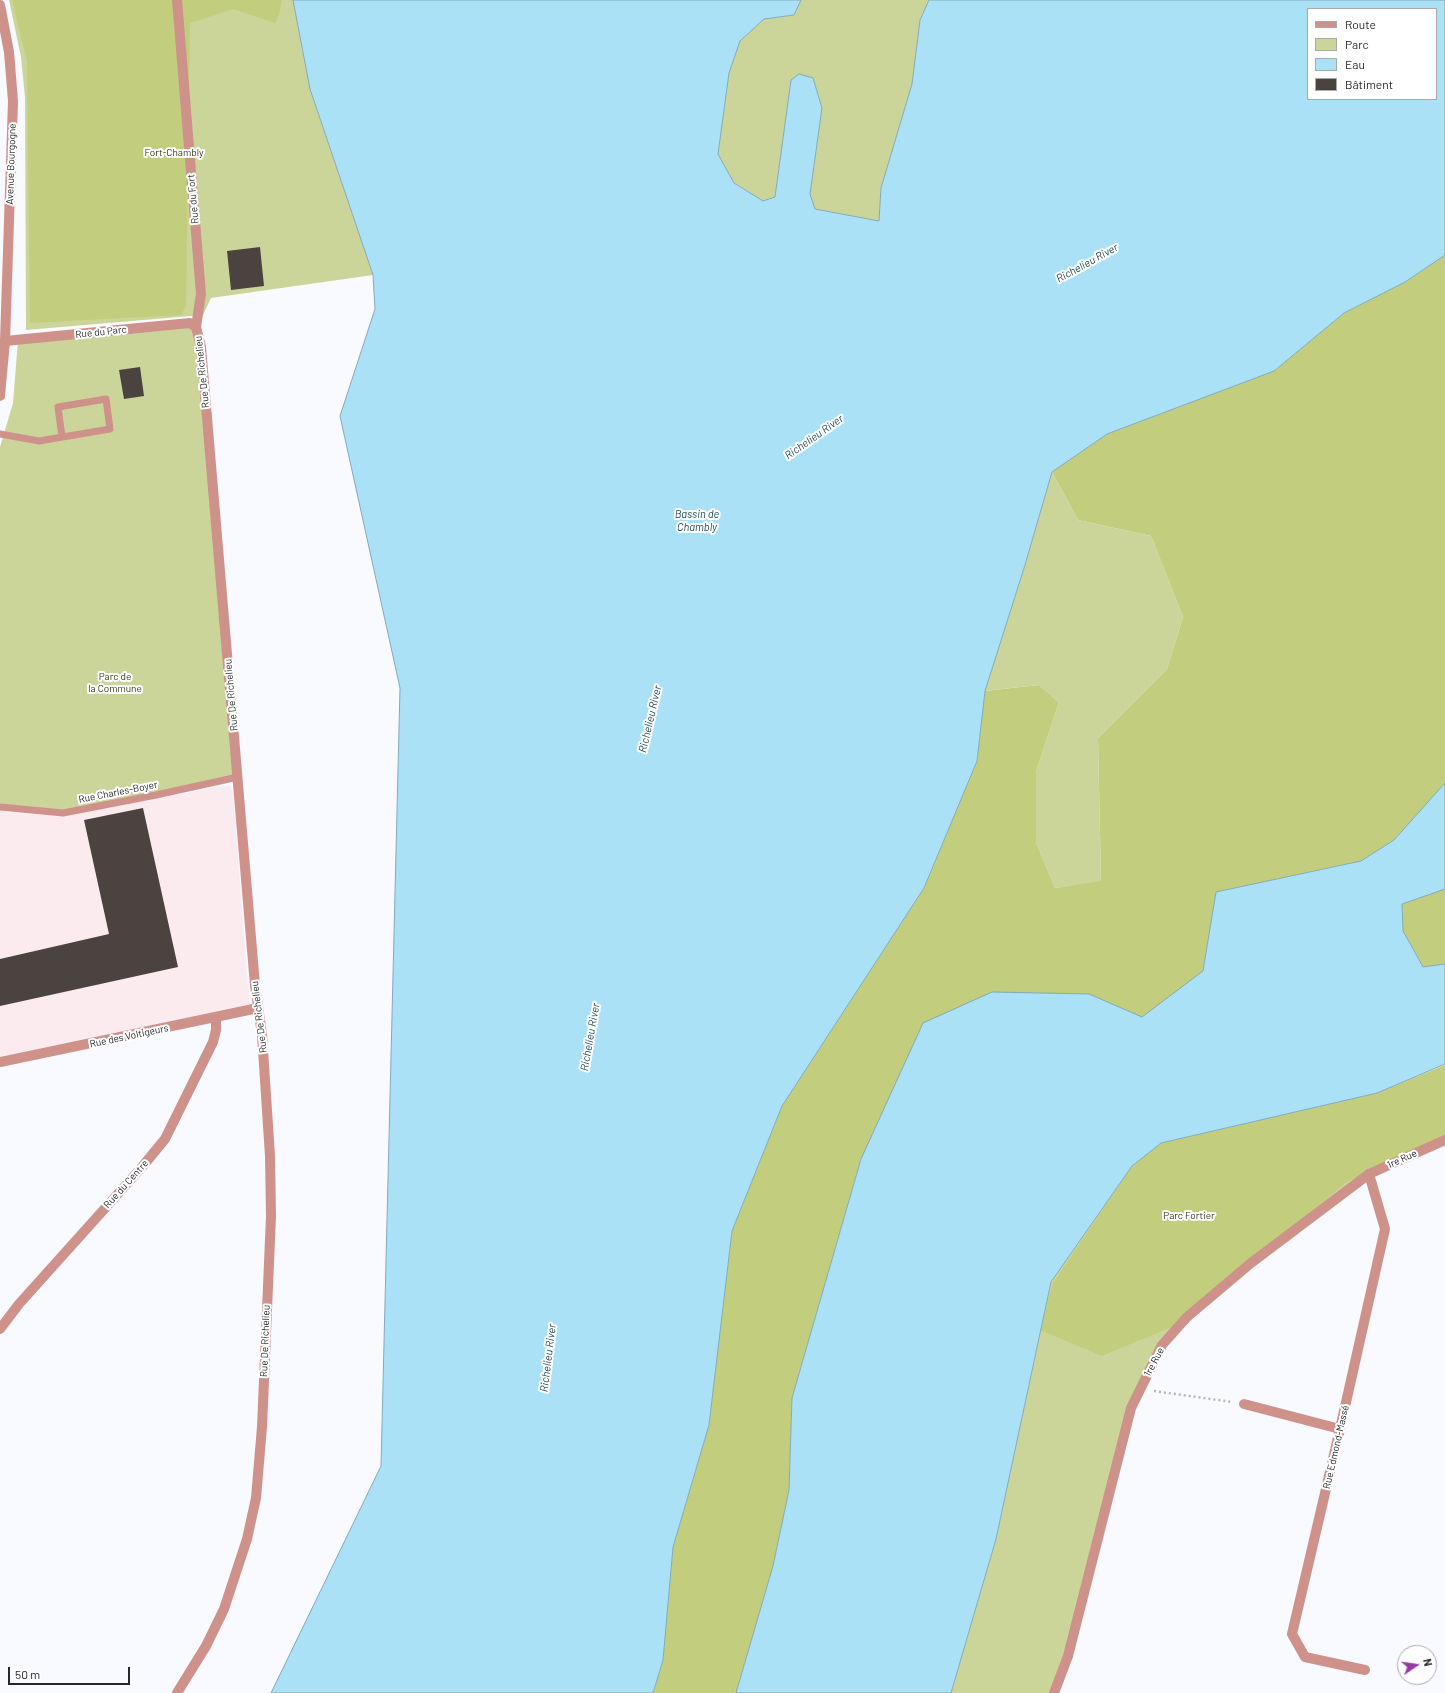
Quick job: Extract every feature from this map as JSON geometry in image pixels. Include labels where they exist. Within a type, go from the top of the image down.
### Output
[{"type":"street","name":"Rue du Fort","points":[[177,0],[201,294],[196,327]]},
{"type":"street","name":"Avenue Bourgogne","points":[[0,5],[9,52],[13,101],[5,341],[0,390]]},
{"type":"street","name":"Rue du Parc","points":[[5,341],[190,323],[196,327]]},
{"type":"street","name":"Rue De Richelieu","points":[[177,1693],[203,1652],[224,1609],[247,1539],[259,1477],[272,1216],[270,1156],[262,1035],[258,1008],[201,347],[196,327]]},
{"type":"street","name":"Rue des Voltigeurs","points":[[0,1062],[258,1008]]},
{"type":"street","name":"Rue du Centre","points":[[0,1329],[19,1304],[142,1167],[165,1139],[212,1042],[216,1030],[216,1018]]},
{"type":"street","name":"1re Rue","points":[[1054,1693],[1068,1656],[1131,1408],[1162,1345],[1187,1317],[1251,1263],[1369,1174],[1445,1140]]},
{"type":"street","name":"Rue Edmond-Massé","points":[[1365,1670],[1304,1657],[1292,1634],[1340,1429],[1384,1228],[1369,1174]]},
{"type":"street","points":[[1244,1404],[1340,1429]]},
{"type":"lane","points":[[0,434],[38,441],[62,437],[110,429],[106,399],[58,407],[62,437]]},
{"type":"lane","name":"Rue Charles-Boyer","points":[[0,807],[63,813],[238,777]]},
{"type":"path","points":[[1140,1389],[1244,1404]]},
{"type":"shaded area","points":[[230,785],[233,793],[250,1011],[0,1062],[0,811],[59,816]]},
{"type":"green space","name":"Fort-Chambly","points":[[9,0],[293,0],[310,89],[373,275],[211,298],[203,315],[26,330],[25,97],[21,57]]},
{"type":"green space","points":[[12,0],[282,0],[279,14],[275,23],[233,9],[190,23],[186,306],[181,315],[30,323],[27,61]]},
{"type":"green space","points":[[801,0],[929,0],[920,20],[912,84],[881,188],[879,221],[815,209],[810,194],[822,108],[791,80],[775,197],[763,201],[734,183],[718,154],[729,73],[740,41],[764,19],[794,15]]},
{"type":"green space","points":[[1445,255],[1445,783],[1394,840],[1361,861],[1216,892],[1203,971],[1142,1018],[1089,994],[861,1159],[792,1398],[789,1490],[773,1566],[736,1693],[653,1693],[663,1660],[673,1547],[709,1425],[732,1231],[782,1106],[924,888],[977,761],[985,691],[1039,685],[1059,702],[1036,772],[1036,842],[1055,888],[1101,881],[1098,738],[1167,669],[1183,617],[1151,536],[1078,520],[1052,472],[1107,434],[1274,371],[1344,313],[1405,282]]},
{"type":"green space","name":"Parc de la Commune","points":[[195,325],[238,777],[63,813],[0,807],[0,447],[13,403],[18,340]]},
{"type":"green space","points":[[1052,472],[1078,520],[1151,536],[1183,617],[1167,669],[1098,738],[1101,882],[1055,888],[1036,842],[1036,772],[1059,702],[1039,685],[985,691],[1025,565]]},
{"type":"green space","points":[[1445,889],[1445,964],[1423,967],[1403,931],[1402,904]]},
{"type":"green space","points":[[1445,1065],[1445,1138],[1345,1183],[1179,1324],[1102,1356],[1040,1330],[1053,1283],[1132,1166],[1161,1143],[1377,1093]]},
{"type":"green space","name":"Parc Fortier","points":[[1132,1166],[1369,1174],[1251,1263],[1162,1345],[1140,1389],[1054,1693],[951,1693],[996,1539],[1051,1282]]},
{"type":"water","name":"Bassin de Chambly","points":[[293,0],[801,0],[794,15],[764,19],[740,41],[729,73],[718,154],[734,183],[763,201],[775,197],[791,80],[799,74],[813,78],[822,108],[810,194],[815,209],[879,221],[881,188],[912,84],[920,20],[929,0],[1445,0],[1445,255],[1405,282],[1344,313],[1274,371],[1107,434],[1052,472],[1025,565],[985,691],[977,761],[924,888],[782,1106],[732,1231],[709,1425],[673,1547],[663,1660],[653,1693],[271,1693],[381,1466],[400,688],[340,416],[375,309],[373,275],[310,89]]},
{"type":"water","points":[[1445,783],[1445,889],[1402,904],[1403,931],[1423,967],[1445,964],[1445,1064],[1377,1093],[1161,1143],[1132,1166],[1051,1282],[996,1539],[951,1693],[736,1693],[773,1566],[789,1490],[792,1398],[861,1159],[923,1023],[992,992],[1089,994],[1142,1017],[1203,971],[1216,892],[1361,861],[1394,840]]},
{"type":"building","points":[[260,247],[264,286],[231,290],[227,251]]},
{"type":"building","points":[[140,367],[144,396],[124,399],[119,370]]},
{"type":"building","points":[[143,808],[178,967],[0,1006],[0,959],[109,934],[84,820]]},
{"type":"water label","name":"Richelieu River","points":[[1087,263]]},
{"type":"water label","name":"Richelieu River","points":[[814,437]]},
{"type":"water label","name":"Richelieu River","points":[[650,719]]},
{"type":"water label","name":"Richelieu River","points":[[590,1037]]},
{"type":"water label","name":"Richelieu River","points":[[548,1358]]}]
